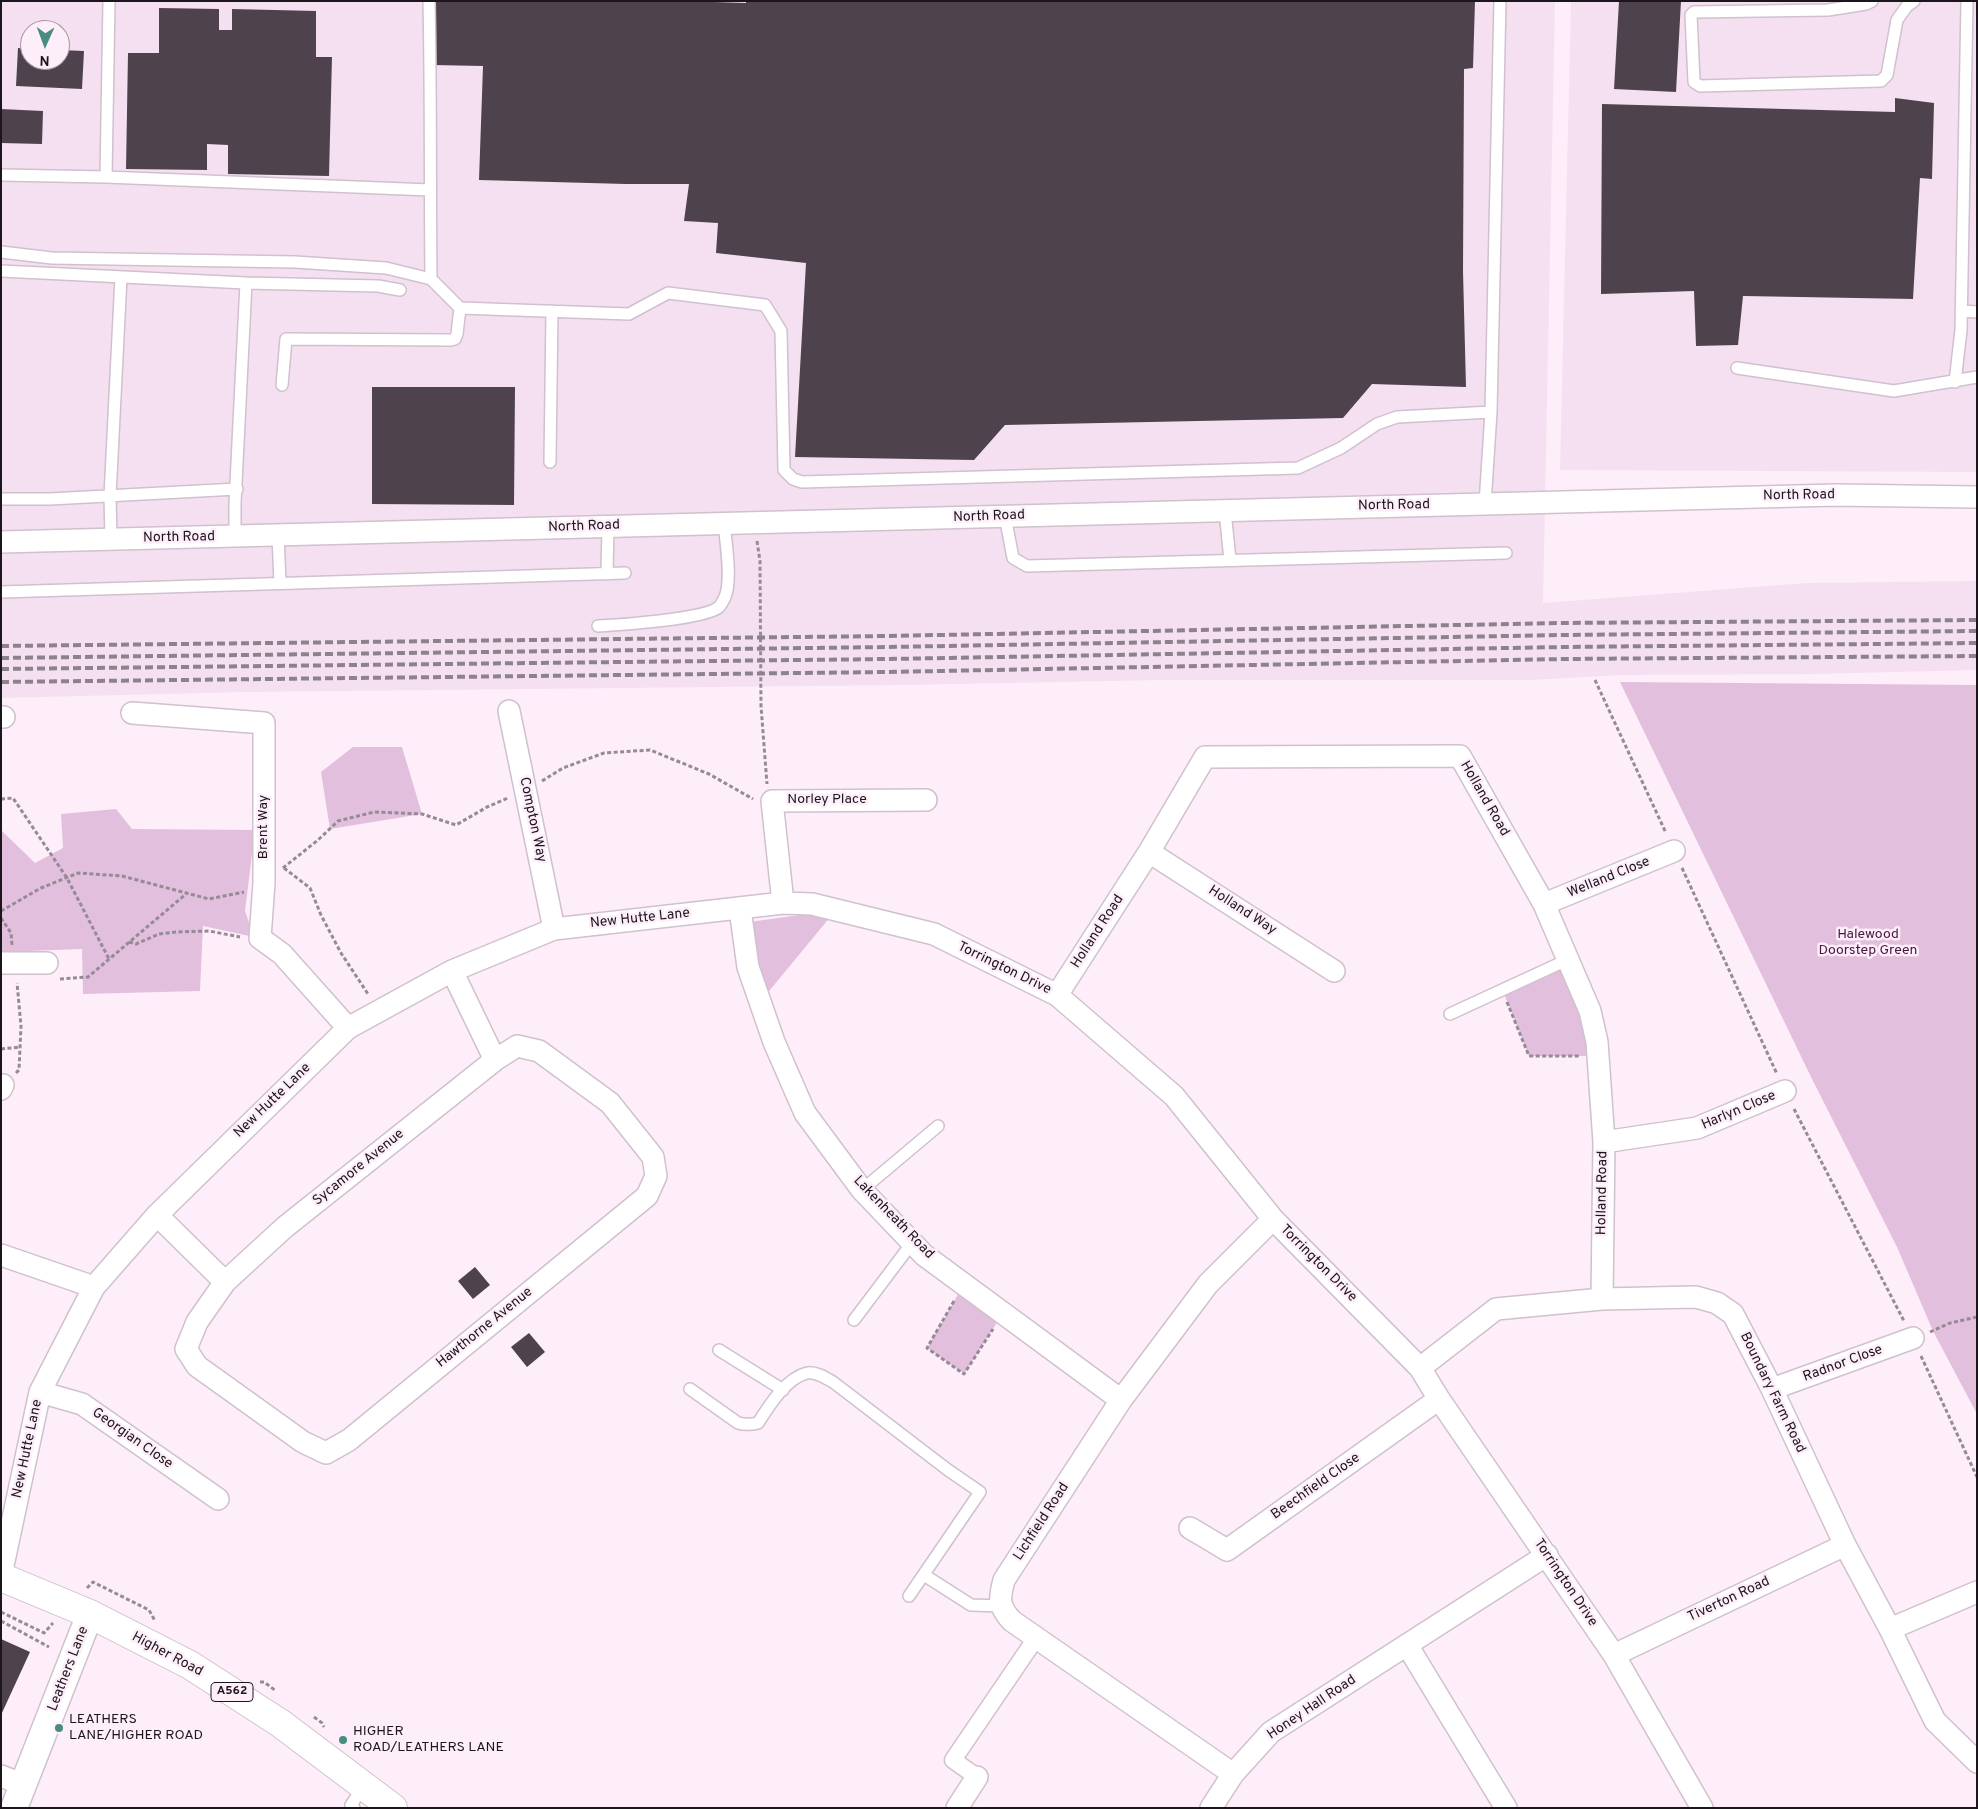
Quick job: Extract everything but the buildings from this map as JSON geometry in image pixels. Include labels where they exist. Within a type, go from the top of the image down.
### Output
[{"type":"highway","name":"Higher Road","points":[[1,1576],[90,1614],[190,1665],[280,1723],[359,1797],[393,1808]]},
{"type":"street","name":"North Road","points":[[1,542],[1836,496],[1977,497]]},
{"type":"street","name":"Compton Way","points":[[509,711],[554,929]]},
{"type":"street","name":"Brent Way","points":[[132,713],[264,723],[264,883],[260,938]]},
{"type":"street","name":"Holland Road","points":[[1057,995],[1149,852],[1205,757],[1460,756],[1544,904],[1590,1011],[1597,1042],[1604,1142],[1602,1298]]},
{"type":"street","name":"Norley Place","points":[[783,903],[772,800],[926,800]]},
{"type":"street","name":"Welland Close","points":[[1544,904],[1674,851]]},
{"type":"street","name":"Holland Way","points":[[1149,852],[1334,971]]},
{"type":"street","name":"New Hutte Lane","points":[[1,1576],[40,1392],[94,1287],[157,1215],[348,1028],[452,971],[554,929],[783,903]]},
{"type":"street","name":"Torrington Drive","points":[[783,903],[812,904],[934,934],[1057,995],[1174,1096],[1273,1219],[1420,1368],[1439,1399],[1614,1655],[1702,1808]]},
{"type":"street","name":"Lakenheath Road","points":[[740,909],[748,967],[774,1042],[804,1113],[862,1190],[924,1254],[1121,1400]]},
{"type":"street","points":[[260,938],[282,954],[348,1028]]},
{"type":"street","points":[[7,963],[47,963]]},
{"type":"street","points":[[452,971],[494,1060]]},
{"type":"street","name":"Hawthorne Avenue","points":[[225,1282],[197,1322],[186,1349],[197,1366],[303,1442],[326,1453],[349,1440],[647,1196],[656,1176],[653,1157],[610,1103],[539,1051],[517,1046],[494,1060]]},
{"type":"street","name":"Sycamore Avenue","points":[[225,1282],[285,1227],[494,1060]]},
{"type":"street","name":"Harlyn Close","points":[[1604,1142],[1697,1128],[1785,1091]]},
{"type":"street","points":[[157,1215],[225,1282]]},
{"type":"street","name":"Lichfield Road","points":[[1001,1606],[1000,1596],[1004,1580],[1121,1400],[1208,1284],[1273,1219]]},
{"type":"street","points":[[1,1255],[94,1287]]},
{"type":"street","name":"Boundary Farm Road","points":[[1420,1368],[1496,1309],[1602,1298],[1696,1297],[1717,1303],[1733,1314],[1772,1389],[1845,1545],[1890,1629],[1935,1721],[1977,1762]]},
{"type":"street","name":"Radnor Close","points":[[1772,1389],[1913,1338]]},
{"type":"street","name":"Georgian Close","points":[[40,1392],[82,1404],[218,1499]]},
{"type":"street","name":"Beechfield Close","points":[[1190,1528],[1227,1550],[1439,1399]]},
{"type":"street","name":"Tiverton Road","points":[[1614,1655],[1845,1545]]},
{"type":"street","name":"Honey Hall Road","points":[[1211,1808],[1233,1774],[1271,1732],[1547,1555]]},
{"type":"street","points":[[1890,1629],[1977,1592]]},
{"type":"street","points":[[1001,1606],[1004,1613],[1012,1621],[1233,1774]]},
{"type":"street","name":"Leathers Lane","points":[[13,1789],[90,1614]]},
{"type":"street","points":[[957,1808],[977,1777],[953,1760],[1036,1638]]},
{"type":"street","points":[[1407,1645],[1506,1808]]},
{"type":"lane","points":[[106,177],[109,1]]},
{"type":"lane","points":[[429,1],[431,279]]},
{"type":"lane","points":[[1485,504],[1491,412],[1500,1]]},
{"type":"lane","points":[[1872,1],[1828,10],[1694,12],[1691,15],[1694,82],[1700,86],[1881,81],[1887,75],[1897,20],[1907,6],[1914,1]]},
{"type":"lane","points":[[1955,382],[1961,330],[1967,1]]},
{"type":"lane","points":[[1965,93],[1977,95]]},
{"type":"lane","points":[[1,175],[106,177],[430,190]]},
{"type":"lane","points":[[1,252],[52,258],[314,263],[386,268],[431,279],[460,308],[629,314],[668,293],[765,304],[781,330],[784,470],[793,479],[802,482],[1298,468],[1341,448],[1378,424],[1397,417],[1491,412]]},
{"type":"lane","points":[[1,270],[121,277],[378,286],[400,290]]},
{"type":"lane","points":[[111,539],[110,496],[121,277]]},
{"type":"lane","points":[[236,536],[235,503],[246,282]]},
{"type":"lane","points":[[282,385],[286,339],[451,340],[457,334],[460,308]]},
{"type":"lane","points":[[550,462],[552,311]]},
{"type":"lane","points":[[1961,311],[1977,312]]},
{"type":"lane","points":[[1737,368],[1894,391],[1955,382],[1977,376]]},
{"type":"lane","points":[[1,499],[110,496],[237,489]]},
{"type":"lane","points":[[1225,510],[1230,560]]},
{"type":"lane","points":[[1005,516],[1013,558],[1027,566],[1506,553]]},
{"type":"lane","points":[[598,626],[649,623],[709,612],[719,607],[726,595],[728,571],[724,524]]},
{"type":"lane","points":[[607,574],[608,526]]},
{"type":"lane","points":[[278,535],[280,583]]},
{"type":"lane","points":[[1,592],[625,573]]},
{"type":"lane","points":[[1450,1014],[1567,960]]},
{"type":"lane","points":[[862,1190],[938,1126]]},
{"type":"lane","points":[[854,1320],[912,1242]]},
{"type":"lane","points":[[719,1350],[783,1390]]},
{"type":"lane","points":[[690,1389],[738,1423],[745,1425],[758,1423],[792,1381],[808,1372],[820,1375],[833,1382],[948,1470],[980,1492],[909,1596]]},
{"type":"lane","points":[[924,1575],[972,1605],[1001,1606]]},
{"type":"path","points":[[526,791],[563,768],[604,753],[650,750],[709,774],[756,801],[772,800],[768,786],[761,706],[760,561]]},
{"type":"path","points":[[1,799],[13,798],[67,878],[109,959]]},
{"type":"path","points":[[283,868],[310,888],[321,916],[341,953],[379,1011]]},
{"type":"path","points":[[47,963],[52,979],[88,977],[187,894]]},
{"type":"path","points":[[1,918],[11,933],[7,963],[18,987],[20,1026],[19,1070],[2,1087]]},
{"type":"path","points":[[129,942],[136,944],[159,934],[176,932],[209,931],[251,939],[260,938]]},
{"type":"path","points":[[1502,989],[1529,1056],[1598,1056]]},
{"type":"path","points":[[1,1049],[20,1048]]},
{"type":"path","points":[[964,1284],[927,1348],[964,1374],[1003,1314]]},
{"type":"path","points":[[1913,1338],[1950,1323],[1977,1317]]},
{"type":"path","points":[[1,1612],[44,1632]]},
{"type":"path","points":[[1,1621],[49,1647]]},
{"type":"shaded area","points":[[1,1],[1555,1],[1543,603],[1807,583],[1977,581],[1977,670],[1816,674],[1624,675],[1529,680],[1161,680],[905,685],[245,692],[1,698]]},
{"type":"shaded area","points":[[1571,1],[1977,1],[1977,472],[1560,470]]},
{"type":"green space","name":"Halewood Doorstep Green","points":[[1620,682],[1977,685],[1977,1414],[1933,1331],[1897,1247],[1811,1077]]},
{"type":"green space","points":[[353,747],[402,747],[422,814],[330,829],[321,772]]},
{"type":"green space","points":[[116,809],[132,829],[255,830],[245,911],[254,937],[203,926],[200,991],[83,994],[82,949],[1,952],[1,830],[35,863],[63,848],[61,814]]},
{"type":"green space","points":[[836,910],[760,1002],[742,923]]},
{"type":"green space","points":[[1567,960],[1598,1056],[1529,1056],[1502,989]]},
{"type":"green space","points":[[964,1284],[1003,1313],[964,1374],[927,1348]]},
{"type":"railway","points":[[1,646],[887,636],[1563,623],[1977,620]]},
{"type":"railway","points":[[1,658],[888,647],[1563,635],[1977,631]]},
{"type":"railway","points":[[1,669],[888,659],[1564,647],[1977,643]]},
{"type":"railway","points":[[1,682],[888,672],[1564,659],[1977,656]]},
{"type":"place","name":"LEATHERS LANE/HIGHER ROAD","points":[[59,1728]]},
{"type":"place","name":"HIGHER ROAD/LEATHERS LANE","points":[[343,1740]]}]
